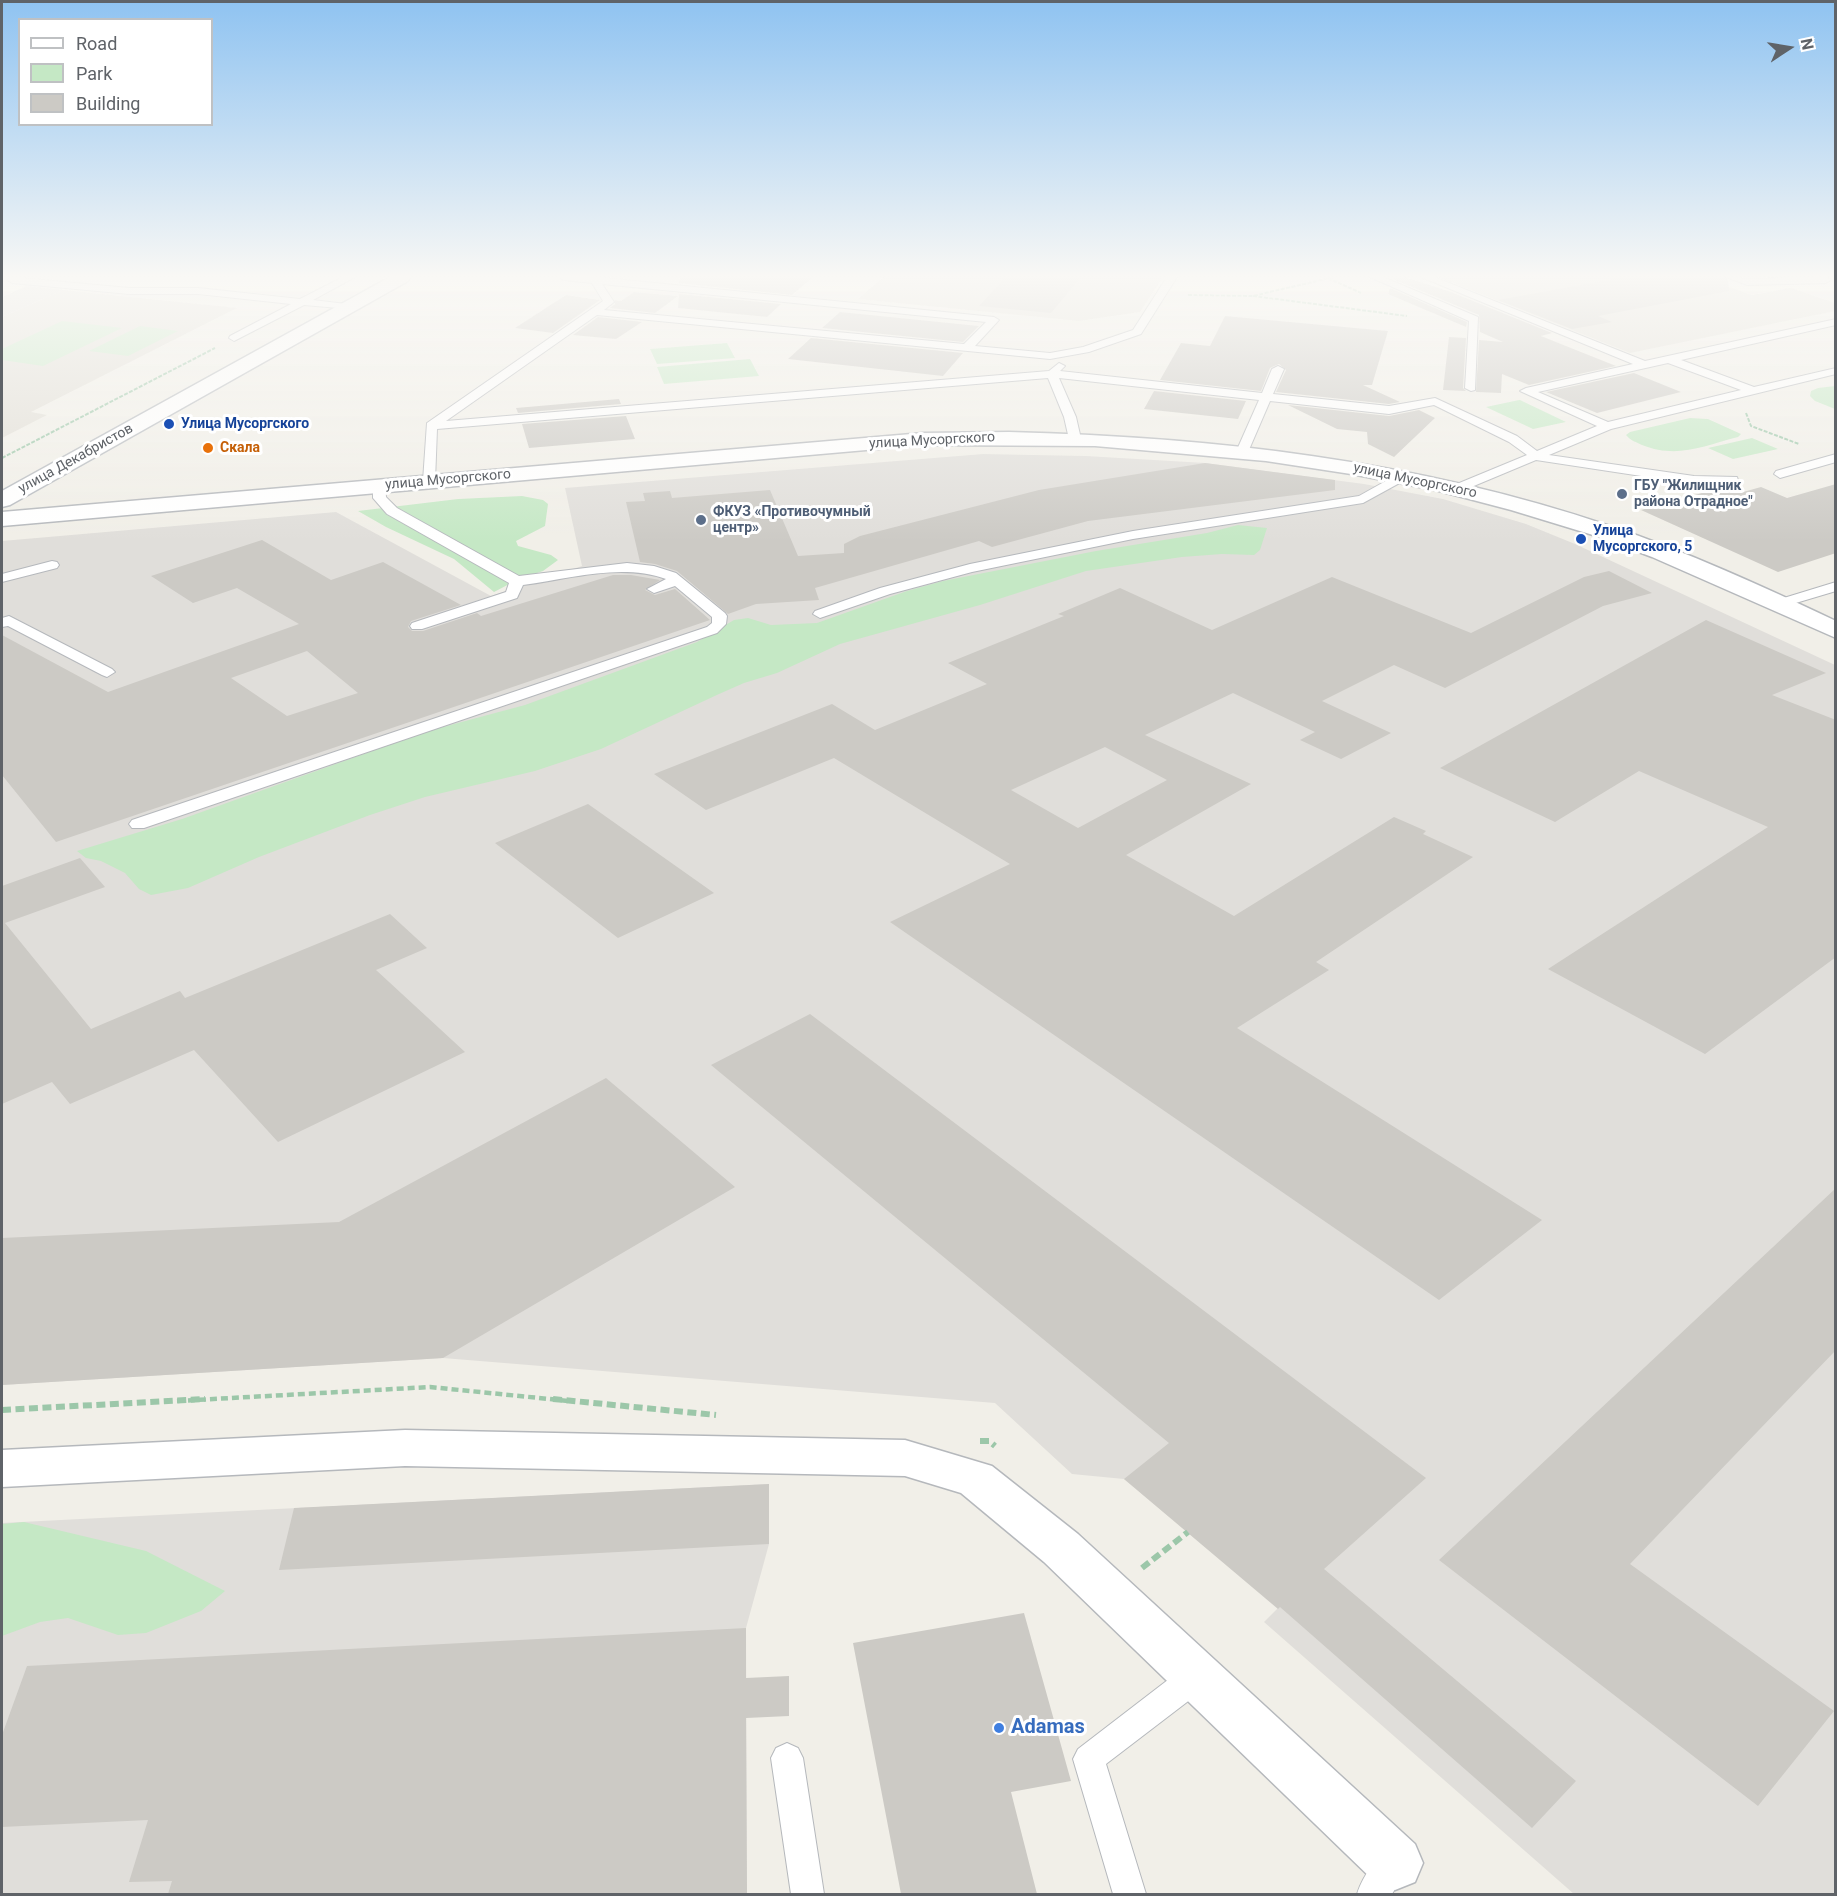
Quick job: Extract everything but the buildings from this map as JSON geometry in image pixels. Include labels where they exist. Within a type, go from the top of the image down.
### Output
[{"type":"street","name":"улица Декабристов","points":[[2,500],[242,365]]},
{"type":"street","name":"улица Мусоргского","points":[[2,519],[923,438],[979,437],[1129,441],[1242,452],[1357,468],[1509,502],[1601,530],[1669,555],[1836,631]]},
{"type":"street","points":[[2,1469],[405,1449],[905,1458],[976,1479],[1061,1548],[1197,1677],[1384,1879]]},
{"type":"lane","points":[[431,426],[518,365]]},
{"type":"lane","points":[[1052,374],[1059,365]]},
{"type":"lane","points":[[1471,388],[1472,365]]},
{"type":"lane","points":[[1607,426],[1526,391],[1637,365]]},
{"type":"lane","points":[[1685,365],[1754,391]]},
{"type":"lane","points":[[1242,452],[1278,369]]},
{"type":"lane","points":[[1457,489],[1607,426],[1836,371]]},
{"type":"lane","points":[[431,426],[1052,374],[1389,410],[1435,401],[1513,439],[1537,457],[1694,480],[1732,480]]},
{"type":"lane","points":[[1052,374],[1070,417],[1076,439]]},
{"type":"lane","points":[[429,482],[431,426]]},
{"type":"lane","points":[[1779,474],[1836,458]]},
{"type":"lane","points":[[820,614],[885,591],[992,564],[1133,535],[1363,499],[1400,477]]},
{"type":"lane","points":[[138,824],[712,630],[720,624],[720,616],[671,576],[654,570],[627,567],[517,581],[392,511],[380,498],[379,486]]},
{"type":"lane","points":[[2,578],[52,566]]},
{"type":"lane","points":[[417,626],[512,595],[517,581]]},
{"type":"lane","points":[[654,589],[677,581]]},
{"type":"lane","points":[[1779,604],[1836,586]]},
{"type":"lane","points":[[2,623],[9,620],[107,672]]},
{"type":"lane","points":[[1129,1894],[1089,1759],[1197,1677]]},
{"type":"lane","points":[[787,1758],[808,1894]]},
{"type":"path","points":[[2,458],[181,365]]},
{"type":"path","points":[[1751,426],[1808,447],[1820,462]]},
{"type":"shaded area","points":[[2,365],[123,365],[31,412],[47,415],[2,438]]},
{"type":"shaded area","points":[[983,454],[1086,456],[1205,463],[1364,484],[1443,499],[1526,524],[1575,544],[1835,665],[1835,1894],[1574,1894],[1264,1622],[1278,1608],[1124,1479],[1072,1474],[995,1403],[443,1358],[2,1385],[2,769],[109,722],[2,663],[2,541],[336,512],[491,596],[582,566],[565,488]]},
{"type":"shaded area","points":[[769,1484],[769,1544],[746,1628],[747,1894],[2,1894],[2,1523]]},
{"type":"green space","points":[[753,365],[759,376],[664,384],[657,367]]},
{"type":"green space","points":[[1835,386],[1835,409],[1815,401],[1810,396],[1811,391],[1818,388]]},
{"type":"green space","points":[[1519,400],[1566,422],[1533,429],[1486,407]]},
{"type":"green space","points":[[1690,418],[1708,419],[1741,434],[1738,437],[1713,444],[1679,451],[1655,449],[1642,445],[1626,435],[1630,432]]},
{"type":"green space","points":[[1752,438],[1778,449],[1733,459],[1708,448]]},
{"type":"green space","points":[[522,496],[543,500],[548,504],[545,526],[516,541],[518,546],[551,555],[558,560],[543,571],[519,579],[494,592],[454,559],[358,511],[458,499]]},
{"type":"green space","points":[[1238,525],[1267,528],[1260,550],[1254,555],[1222,554],[1182,557],[1086,571],[980,605],[840,644],[777,673],[744,683],[601,749],[535,771],[425,797],[370,815],[259,857],[188,888],[151,895],[139,889],[125,873],[101,861],[86,858],[77,851],[182,819],[428,731],[525,705],[697,642],[734,620],[748,618],[771,625],[817,623],[907,591],[943,581],[1096,551],[1207,533]]},
{"type":"green space","points":[[24,1522],[146,1551],[225,1591],[201,1611],[146,1633],[118,1635],[68,1618],[40,1622],[2,1636],[2,1524]]},
{"type":"place","name":"Улица Мусоргского","points":[[169,424]]},
{"type":"place","name":"Скала","points":[[208,448]]},
{"type":"place","name":"ГБУ \"Жилищник района Отрадное\"","points":[[1622,494]]},
{"type":"place","name":"ФКУЗ «Противочумный центр»","points":[[701,520]]},
{"type":"place","name":"Улица Мусоргского, 5","points":[[1581,539]]},
{"type":"place","name":"Adamas","points":[[999,1728]]}]
